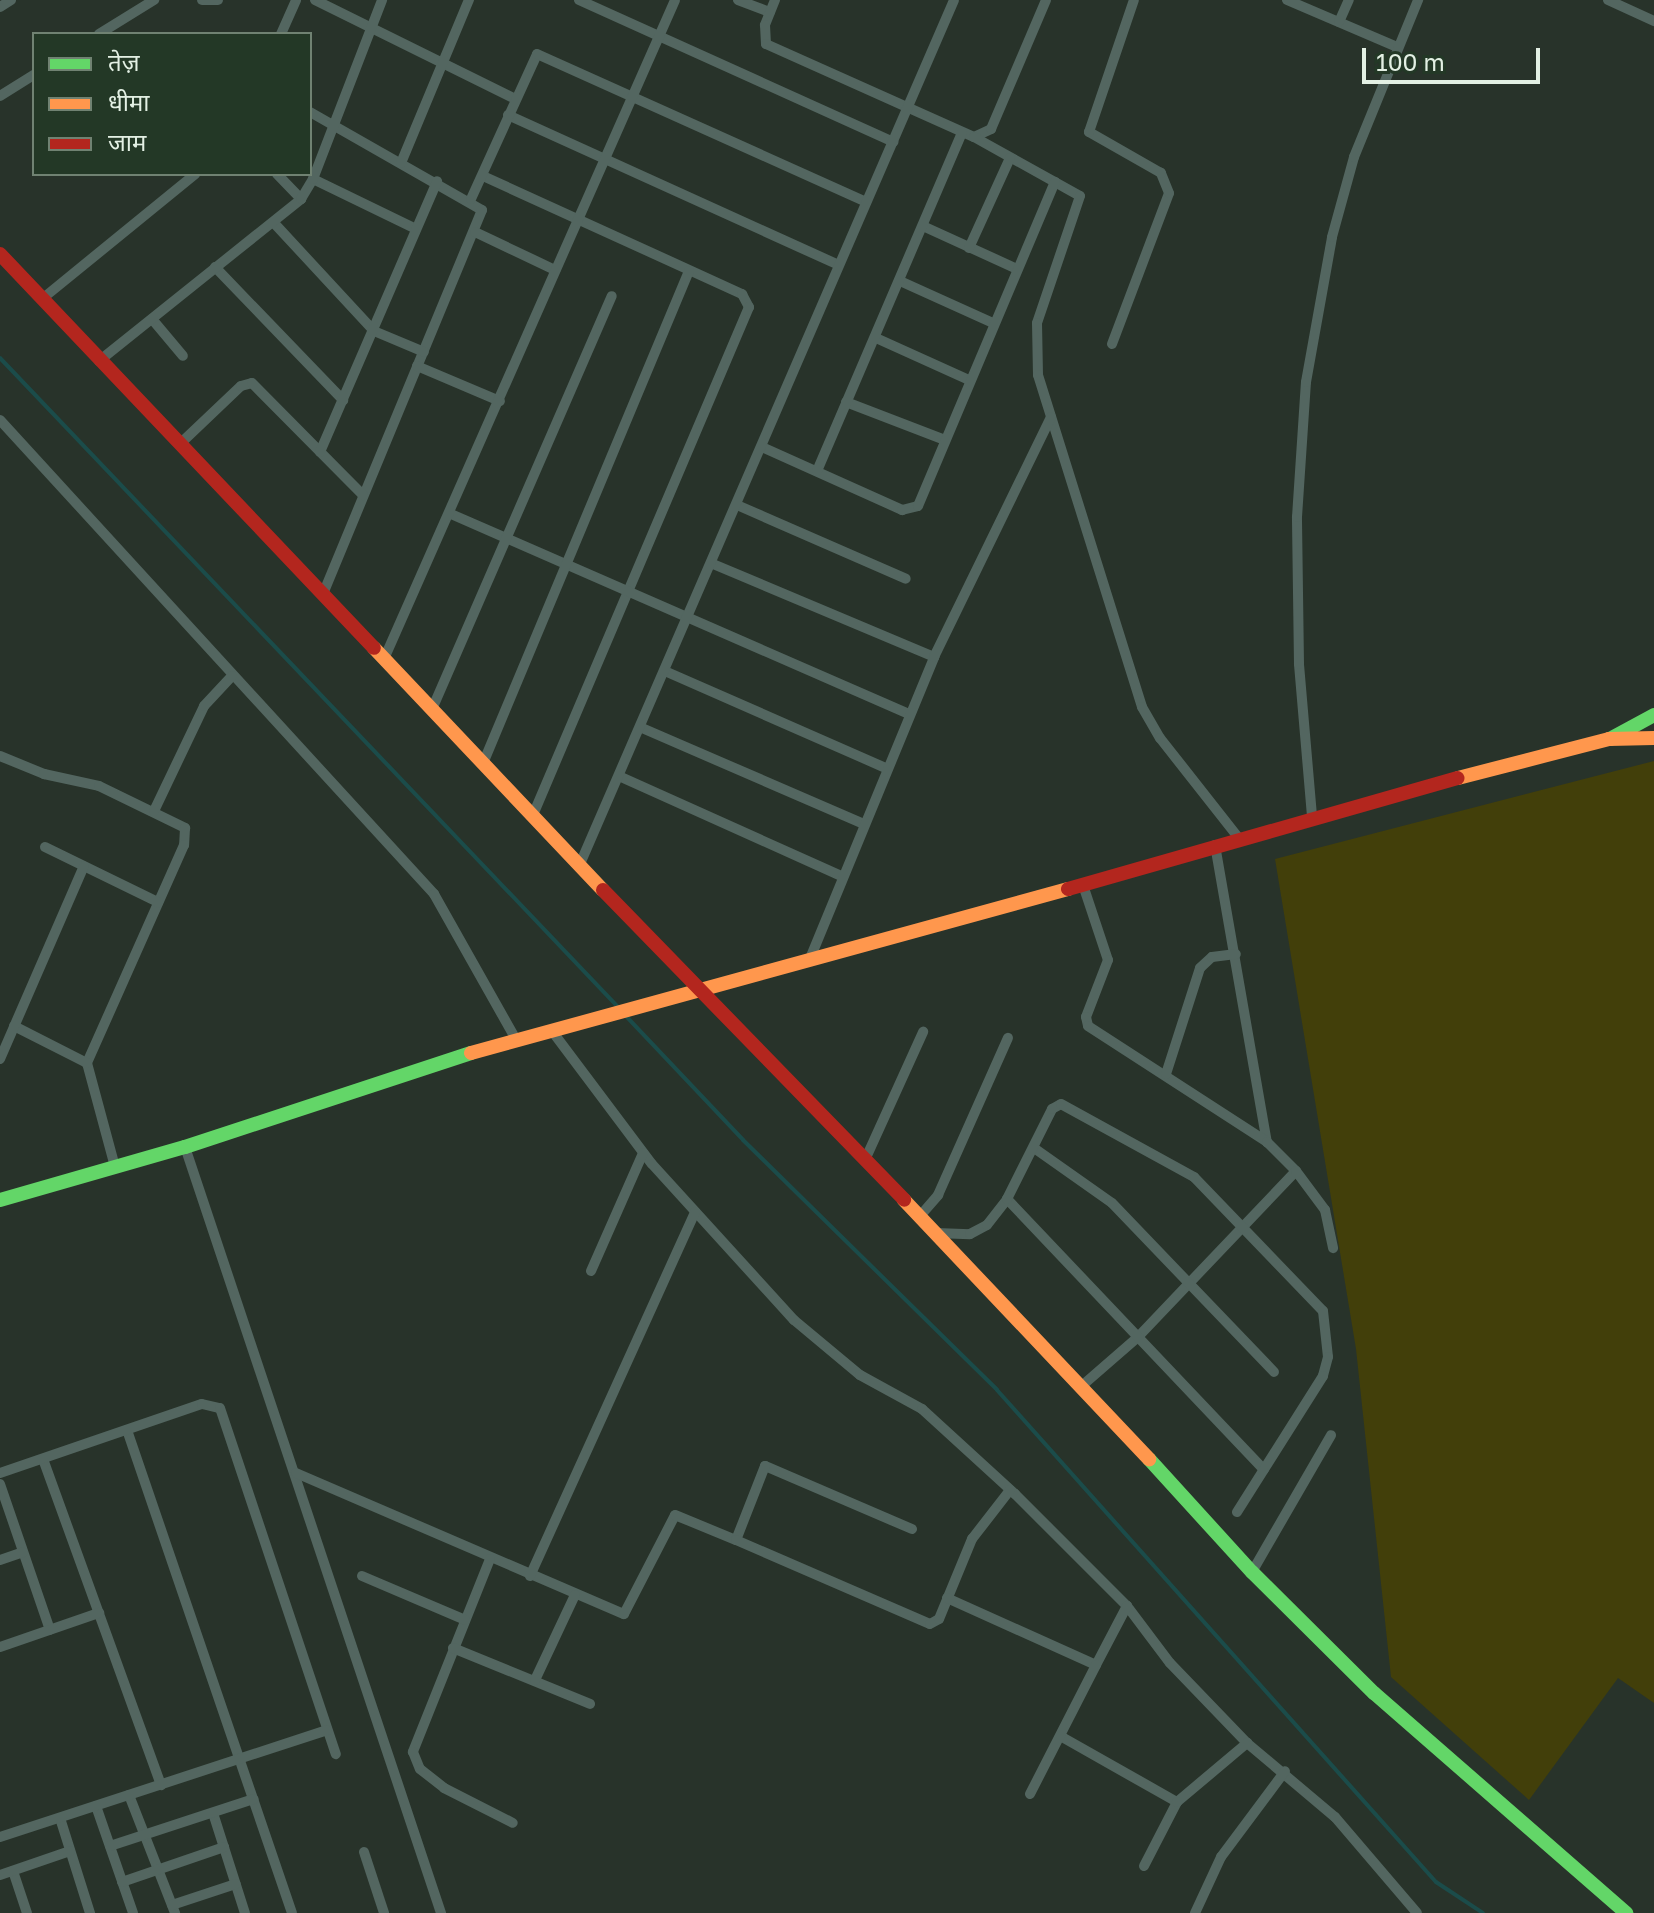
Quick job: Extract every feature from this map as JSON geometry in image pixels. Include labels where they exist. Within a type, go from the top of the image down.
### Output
[{"type":"street","points":[[0,7],[11,0]]},
{"type":"street","points":[[102,32],[154,0]]},
{"type":"street","points":[[202,0],[218,0]]},
{"type":"street","points":[[282,32],[296,0]]},
{"type":"street","points":[[315,0],[371,25],[439,63],[515,99]]},
{"type":"street","points":[[99,361],[301,199],[313,179],[335,126],[382,0]]},
{"type":"street","points":[[401,163],[439,63],[469,0]]},
{"type":"street","points":[[579,0],[893,142]]},
{"type":"street","points":[[384,659],[451,514],[675,0]]},
{"type":"street","points":[[738,0],[770,12]]},
{"type":"street","points":[[775,0],[763,35],[766,44],[974,137],[1076,191],[1081,202],[1037,323],[1038,375],[1142,707],[1160,738],[1238,837]]},
{"type":"street","points":[[580,864],[667,672],[838,265],[954,0]]},
{"type":"street","points":[[974,137],[991,129],[1046,0]]},
{"type":"street","points":[[1112,344],[1169,193],[1161,173],[1089,132],[1134,0]]},
{"type":"street","points":[[1287,0],[1397,47]]},
{"type":"street","points":[[1339,22],[1349,0]]},
{"type":"street","points":[[1312,816],[1299,664],[1297,517],[1306,382],[1332,237],[1354,157],[1418,0]]},
{"type":"street","points":[[1608,0],[1626,4],[1654,21]]},
{"type":"street","points":[[471,199],[537,54],[629,100],[866,202]]},
{"type":"street","points":[[0,96],[32,76]]},
{"type":"street","points":[[312,113],[471,199],[482,210],[324,592]]},
{"type":"street","points":[[508,115],[605,156],[838,265]]},
{"type":"street","points":[[817,471],[925,227],[962,133]]},
{"type":"street","points":[[969,248],[1010,158]]},
{"type":"street","points":[[42,299],[193,176]]},
{"type":"street","points":[[279,176],[301,199]]},
{"type":"street","points":[[483,176],[742,294],[749,307],[533,815]]},
{"type":"street","points":[[313,179],[416,229]]},
{"type":"street","points":[[320,452],[437,181]]},
{"type":"street","points":[[762,447],[909,511],[918,506],[1055,182]]},
{"type":"street","points":[[274,223],[374,331],[424,352]]},
{"type":"street","points":[[925,227],[1017,269]]},
{"type":"street","points":[[475,232],[555,270]]},
{"type":"street","points":[[0,254],[99,361],[182,442],[697,989],[1084,1384],[1252,1572],[1374,1693],[1626,1913]]},
{"type":"street","points":[[215,267],[343,400]]},
{"type":"street","points":[[484,761],[689,271]]},
{"type":"street","points":[[900,281],[993,323]]},
{"type":"street","points":[[433,707],[612,296]]},
{"type":"street","points":[[152,319],[183,356]]},
{"type":"street","points":[[876,338],[969,380]]},
{"type":"street","points":[[417,366],[500,401]]},
{"type":"street","points":[[182,442],[247,383],[257,386],[363,495]]},
{"type":"street","points":[[846,402],[945,440]]},
{"type":"street","points":[[809,961],[934,657],[1051,417]]},
{"type":"street","points":[[0,420],[434,894],[515,1038]]},
{"type":"street","points":[[737,505],[906,579]]},
{"type":"street","points":[[451,514],[909,714]]},
{"type":"street","points":[[713,564],[934,657]]},
{"type":"street","points":[[667,672],[886,768]]},
{"type":"street","points":[[154,811],[204,706],[232,676]]},
{"type":"street","points":[[1609,739],[1654,715]]},
{"type":"street","points":[[642,728],[864,824]]},
{"type":"street","points":[[0,1200],[185,1147],[515,1038],[1083,885],[1312,816],[1654,729]]},
{"type":"street","points":[[1609,739],[1654,738]]},
{"type":"street","points":[[0,756],[44,774],[99,786],[180,823],[187,837],[87,1063],[115,1167]]},
{"type":"street","points":[[621,777],[843,877]]},
{"type":"street","points":[[1215,845],[1267,1142]]},
{"type":"street","points":[[45,847],[158,902]]},
{"type":"street","points":[[0,1059],[84,866]]},
{"type":"street","points":[[1083,885],[1108,960],[1085,1021],[1267,1142],[1296,1171],[1325,1210],[1333,1248]]},
{"type":"street","points":[[1166,1074],[1200,968],[1212,957],[1236,954]]},
{"type":"street","points":[[14,1026],[87,1063]]},
{"type":"street","points":[[559,1028],[643,1153],[794,1320],[860,1375],[922,1409],[1010,1490],[1127,1606],[1170,1663],[1247,1743],[1285,1771],[1335,1817],[1417,1913]]},
{"type":"street","points":[[865,1160],[923,1032]]},
{"type":"street","points":[[920,1216],[938,1195],[1008,1038]]},
{"type":"street","points":[[934,1232],[979,1232],[1007,1199],[1052,1109],[1065,1105],[1194,1177],[1320,1304],[1328,1357],[1323,1376],[1237,1512]]},
{"type":"street","points":[[185,1147],[441,1913]]},
{"type":"street","points":[[1034,1148],[1112,1203],[1274,1372]]},
{"type":"street","points":[[591,1271],[643,1153]]},
{"type":"street","points":[[1084,1384],[1138,1337],[1296,1171]]},
{"type":"street","points":[[1007,1199],[1264,1470]]},
{"type":"street","points":[[530,1576],[695,1212]]},
{"type":"street","points":[[0,1473],[202,1404],[220,1408],[336,1754]]},
{"type":"street","points":[[127,1430],[292,1913]]},
{"type":"street","points":[[1252,1572],[1331,1435]]},
{"type":"street","points":[[43,1459],[161,1785]]},
{"type":"street","points":[[736,1540],[765,1466],[912,1529]]},
{"type":"street","points":[[296,1473],[575,1595],[627,1612],[675,1515],[924,1623],[936,1623],[972,1539],[1010,1490]]},
{"type":"street","points":[[0,1484],[50,1630]]},
{"type":"street","points":[[0,1560],[23,1552]]},
{"type":"street","points":[[490,1559],[413,1752],[414,1761],[444,1788],[513,1823]]},
{"type":"street","points":[[362,1576],[465,1620]]},
{"type":"street","points":[[535,1680],[575,1595]]},
{"type":"street","points":[[947,1598],[1096,1665]]},
{"type":"street","points":[[1030,1794],[1127,1606]]},
{"type":"street","points":[[0,1647],[99,1613]]},
{"type":"street","points":[[453,1648],[590,1704]]},
{"type":"street","points":[[0,1837],[327,1730]]},
{"type":"street","points":[[1062,1737],[1177,1802]]},
{"type":"street","points":[[1144,1866],[1177,1802],[1247,1743]]},
{"type":"street","points":[[1195,1913],[1221,1857],[1285,1771]]},
{"type":"street","points":[[129,1795],[174,1909],[236,1884]]},
{"type":"street","points":[[110,1846],[254,1799]]},
{"type":"street","points":[[96,1806],[133,1913]]},
{"type":"street","points":[[213,1813],[245,1913]]},
{"type":"street","points":[[60,1818],[90,1913]]},
{"type":"street","points":[[122,1882],[224,1847]]},
{"type":"street","points":[[0,1875],[70,1851]]},
{"type":"street","points":[[364,1852],[384,1913]]},
{"type":"street","points":[[13,1871],[27,1913]]},
{"type":"shaded area","points":[[1654,761],[1654,1703],[1618,1678],[1529,1800],[1391,1677],[1356,1349],[1275,859]]},
{"type":"waterway","points":[[0,358],[618,1007]]},
{"type":"waterway","points":[[624,1014],[743,1140],[997,1390],[1436,1882],[1483,1913]]},
{"type":"traffic: fast","points":[[1610,739],[1654,715]]},
{"type":"traffic: fast","points":[[0,1200],[185,1147],[471,1053]]},
{"type":"traffic: fast","points":[[1149,1459],[1252,1572],[1374,1693],[1626,1913]]},
{"type":"traffic: slow","points":[[374,648],[603,890]]},
{"type":"traffic: slow","points":[[1458,778],[1609,739],[1654,738]]},
{"type":"traffic: slow","points":[[471,1053],[1068,889]]},
{"type":"traffic: slow","points":[[904,1200],[1149,1459]]},
{"type":"traffic: jam","points":[[0,254],[374,648]]},
{"type":"traffic: jam","points":[[1068,889],[1458,778]]},
{"type":"traffic: jam","points":[[603,890],[904,1200]]}]
